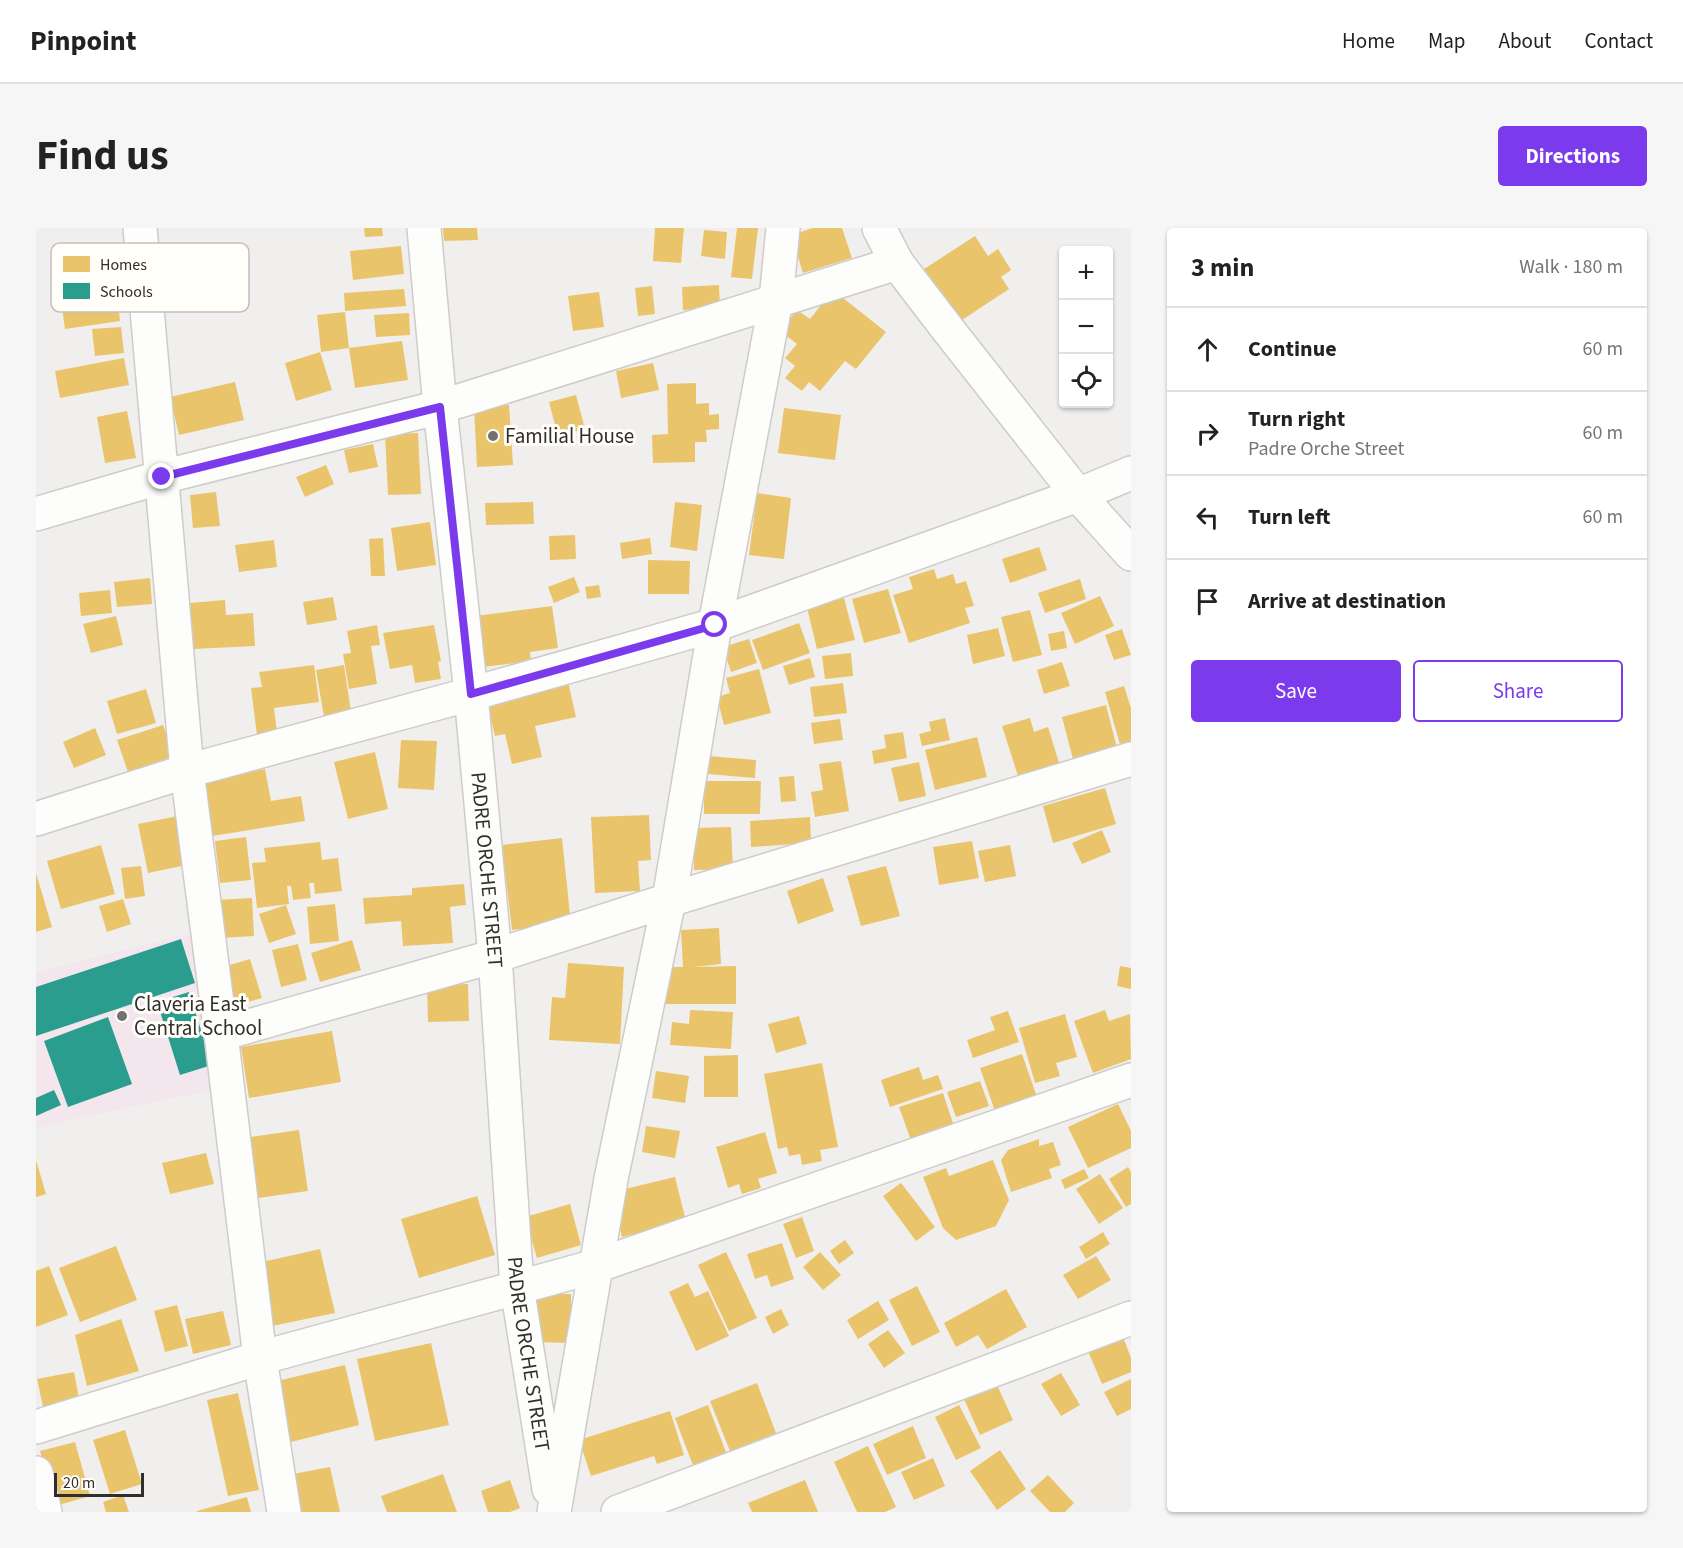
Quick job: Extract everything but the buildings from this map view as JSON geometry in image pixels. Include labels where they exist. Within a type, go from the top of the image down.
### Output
[{"type":"street","points":[[140,228],[141,243]]},
{"type":"street","name":"PADRE ORCHE STREET","points":[[424,228],[495,956],[518,1287],[553,1512]]},
{"type":"street","points":[[553,1512],[611,1179],[669,900],[715,625],[776,300],[783,228]]},
{"type":"street","points":[[879,228],[897,263],[1078,495],[1131,554]]},
{"type":"street","points":[[36,514],[162,477],[440,407],[897,263]]},
{"type":"street","points":[[147,312],[187,771],[260,1358],[284,1512]]},
{"type":"street","points":[[36,819],[187,771],[715,625],[1078,495],[1131,473]]},
{"type":"street","points":[[221,1034],[495,956],[669,900],[1131,759]]},
{"type":"street","points":[[36,1427],[260,1358],[596,1266],[1131,1080]]},
{"type":"street","points":[[618,1512],[1131,1318]]},
{"type":"street","points":[[36,1473],[45,1512]]},
{"type":"shaded area","name":"Claveria East Central School","points":[[193,932],[223,1088],[36,1129],[36,973]]},
{"type":"place","name":"Familial House","points":[[493,436]]},
{"type":"place","name":"Claveria East Central School","points":[[122,1016]]},
{"type":"route","points":[[162,477],[440,407],[471,694],[715,625]]}]
